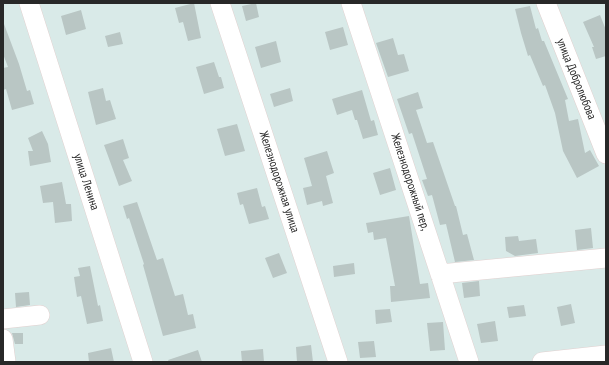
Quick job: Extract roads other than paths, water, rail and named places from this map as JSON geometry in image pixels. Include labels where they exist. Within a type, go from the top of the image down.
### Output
[{"type":"street","name":"улица Ленина","points":[[29,3],[143,362]]},
{"type":"street","name":"Железнодорожная улица","points":[[220,3],[338,362]]},
{"type":"street","name":"Железнодорожный пер,","points":[[351,3],[469,362]]},
{"type":"street","name":"улица Добролюбова","points":[[546,3],[606,154]]},
{"type":"street","points":[[440,274],[606,258]]},
{"type":"street","points":[[3,319],[40,315]]},
{"type":"street","points":[[3,339],[6,362]]},
{"type":"street","points":[[542,362],[606,356]]}]
